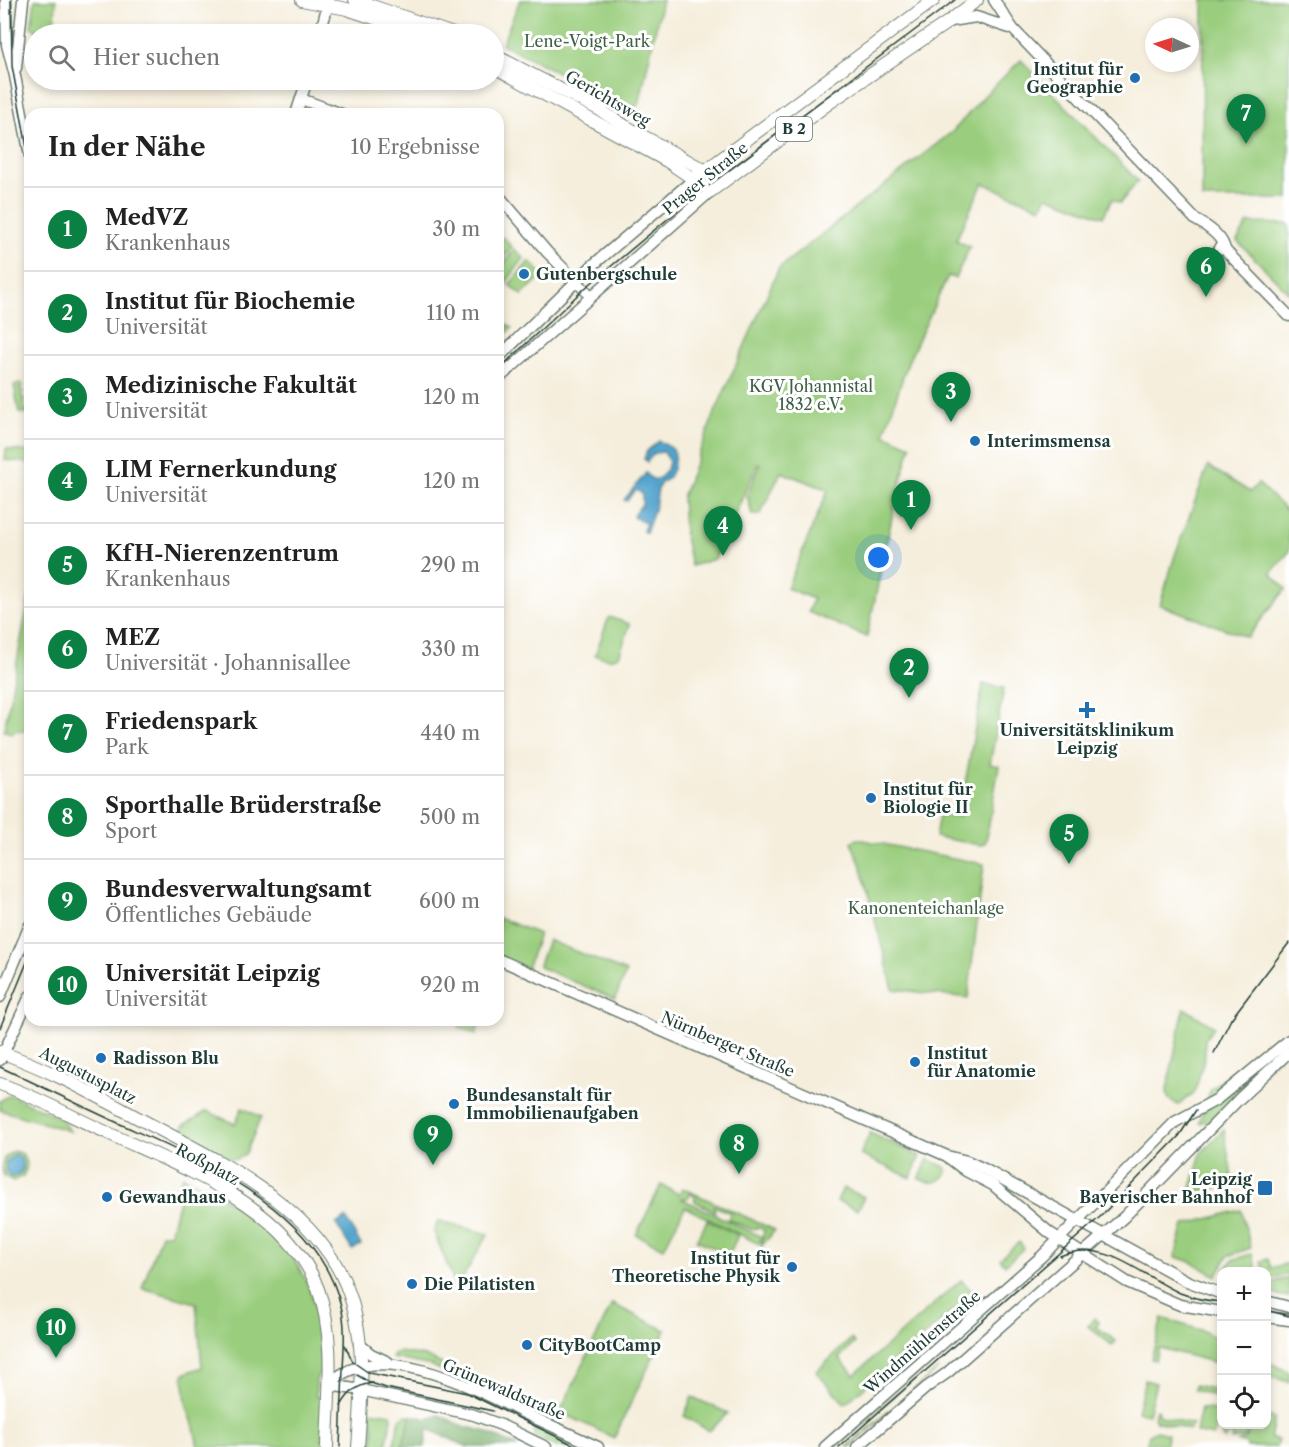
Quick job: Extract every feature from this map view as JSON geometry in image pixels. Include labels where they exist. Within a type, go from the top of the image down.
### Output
[{"type":"main road","points":[[6,0],[6,38],[24,124]]},
{"type":"main road","points":[[15,76],[23,0]]},
{"type":"main road","points":[[302,0],[328,2],[393,24]]},
{"type":"main road","points":[[355,0],[424,24]]},
{"type":"main road","name":"Prager Straße","points":[[504,352],[614,246],[694,179],[934,0]]},
{"type":"main road","name":"B 2","points":[[948,22],[976,0]]},
{"type":"main road","points":[[994,0],[1013,29],[1196,220],[1209,238],[1225,250],[1289,316]]},
{"type":"main road","points":[[322,24],[328,2]]},
{"type":"main road","points":[[948,22],[976,17],[1013,29]]},
{"type":"main road","name":"Prager Straße","points":[[504,374],[715,187],[829,103],[948,22]]},
{"type":"main road","name":"Gerichtsweg","points":[[504,60],[600,110],[706,171],[715,187]]},
{"type":"main road","name":"Gerichtsweg","points":[[504,72],[667,160],[694,179],[715,187]]},
{"type":"main road","points":[[298,108],[304,90]]},
{"type":"main road","points":[[301,99],[318,108]]},
{"type":"main road","points":[[504,202],[547,252],[591,296]]},
{"type":"main road","points":[[0,997],[24,939]]},
{"type":"main road","name":"Nürnberger Straße","points":[[504,962],[947,1156],[967,1161],[1187,1281],[1217,1293]]},
{"type":"main road","points":[[1,1055],[24,1008]]},
{"type":"main road","name":"Windmühlenstraße","points":[[825,1447],[1039,1259],[1174,1122],[1215,1100],[1289,1040]]},
{"type":"main road","points":[[857,1447],[927,1387],[947,1374],[1122,1219],[1239,1099],[1289,1052]]},
{"type":"main road","name":"Augustusplatz","points":[[1,1055],[64,1080],[160,1130]]},
{"type":"main road","name":"Roßplatz","points":[[0,1084],[207,1180],[268,1220],[291,1245],[312,1272],[322,1301],[328,1331],[327,1447]]},
{"type":"main road","name":"Roßplatz","points":[[160,1130],[273,1196],[300,1219],[338,1268],[356,1315],[361,1367],[358,1447]]},
{"type":"main road","name":"Nürnberger Straße","points":[[947,1156],[966,1171],[993,1185],[1059,1239],[1127,1282],[1180,1305],[1217,1311]]},
{"type":"main road","points":[[1271,1302],[1289,1307]]},
{"type":"main road","points":[[1271,1318],[1289,1320]]},
{"type":"main road","points":[[359,1344],[370,1354],[396,1366]]},
{"type":"main road","name":"Grünewaldstraße","points":[[361,1367],[380,1364],[431,1373],[466,1385],[598,1447]]},
{"type":"main road","points":[[328,1385],[341,1375],[361,1367]]},
{"type":"main road","points":[[328,1385],[361,1390],[484,1418],[546,1447]]},
{"type":"green space","points":[[35,0],[56,0],[55,24],[31,24]]},
{"type":"green space","name":"Lene-Voigt-Park","points":[[520,0],[662,0],[639,105],[630,109],[504,45],[504,39]]},
{"type":"green space","points":[[1203,0],[1289,0],[1289,199],[1202,199]]},
{"type":"green space","name":"KGV Johannistal 1832 e.V.","points":[[1021,60],[1138,181],[1120,203],[1112,199],[1103,217],[1047,196],[1041,208],[983,183],[956,240],[970,247],[955,278],[948,276],[908,362],[884,434],[911,446],[896,498],[867,637],[808,612],[813,599],[787,588],[828,490],[781,472],[760,515],[752,515],[747,495],[760,464],[758,463],[715,559],[691,566],[684,532],[682,497],[716,410],[779,268],[953,131]]},
{"type":"green space","points":[[1248,223],[1289,224],[1289,293],[1237,241]]},
{"type":"green space","points":[[504,238],[512,247],[504,257]]},
{"type":"green space","points":[[514,249],[524,258],[505,284],[504,264]]},
{"type":"green space","points":[[529,261],[543,275],[522,295],[509,285]]},
{"type":"green space","points":[[504,323],[512,328],[504,336]]},
{"type":"green space","points":[[21,383],[24,413],[19,413],[14,385]]},
{"type":"green space","points":[[6,449],[24,451],[24,462],[5,460]]},
{"type":"green space","points":[[1208,466],[1250,492],[1258,483],[1289,513],[1289,552],[1271,573],[1286,589],[1247,637],[1160,605],[1175,555]]},
{"type":"green space","points":[[609,617],[630,624],[619,656],[609,659],[595,655]]},
{"type":"green space","points":[[24,624],[24,731],[17,730],[13,733],[4,731]]},
{"type":"green space","points":[[983,684],[1004,688],[990,764],[999,766],[986,841],[980,845],[935,837],[939,814],[959,817]]},
{"type":"green space","name":"Kanonenteichanlage","points":[[858,839],[984,864],[968,998],[893,989],[861,866],[851,842]]},
{"type":"green space","points":[[504,920],[539,934],[526,971],[504,962]]},
{"type":"green space","points":[[548,940],[626,972],[615,999],[541,968],[539,965]]},
{"type":"green space","points":[[1184,1008],[1214,1027],[1205,1039],[1205,1055],[1195,1092],[1178,1105],[1168,1098],[1167,1089]]},
{"type":"green space","points":[[459,1026],[479,1026],[476,1034]]},
{"type":"green space","points":[[1273,1038],[1277,1043],[1247,1070],[1207,1100],[1211,1089]]},
{"type":"green space","points":[[1283,1052],[1214,1120],[1199,1123],[1202,1113]]},
{"type":"green space","points":[[10,1095],[59,1117],[70,1131],[0,1110],[0,1101]]},
{"type":"green space","points":[[242,1108],[261,1117],[246,1153],[238,1159],[228,1159],[182,1134],[183,1126],[207,1111],[235,1124]]},
{"type":"green space","points":[[1224,1129],[1233,1183],[1189,1195],[1201,1153]]},
{"type":"green space","points":[[870,1133],[920,1156],[911,1178],[860,1155]]},
{"type":"green space","points":[[14,1151],[23,1154],[27,1167],[23,1176],[13,1181],[4,1176],[2,1168],[5,1158]]},
{"type":"green space","points":[[928,1159],[945,1167],[947,1173],[938,1181],[928,1182],[919,1179]]},
{"type":"green space","points":[[183,1176],[256,1220],[293,1258],[306,1281],[315,1307],[321,1346],[322,1366],[316,1382],[316,1396],[322,1399],[324,1407],[323,1447],[198,1447],[186,1403],[183,1374],[202,1367],[196,1303],[142,1288],[161,1234],[170,1234],[181,1192],[176,1190]]},
{"type":"green space","points":[[661,1185],[679,1194],[682,1188],[775,1230],[761,1247],[764,1230],[752,1229],[728,1219],[731,1213],[714,1206],[715,1212],[695,1201],[694,1195],[691,1194],[688,1198],[680,1198],[762,1237],[759,1244],[685,1207],[664,1248],[636,1235]]},
{"type":"green space","points":[[843,1188],[864,1197],[858,1210],[837,1201]]},
{"type":"green space","points":[[1241,1210],[1251,1248],[1228,1256],[1221,1267],[1217,1267],[1216,1276],[1192,1262],[1175,1257],[1184,1225]]},
{"type":"green space","points":[[707,1220],[738,1235],[729,1255],[697,1240]]},
{"type":"green space","points":[[438,1221],[488,1234],[461,1281],[455,1284],[434,1232]]},
{"type":"green space","points":[[1019,1242],[1024,1248],[1005,1265],[1000,1259]]},
{"type":"green space","points":[[1252,1254],[1256,1267],[1228,1267],[1232,1260]]},
{"type":"green space","points":[[1268,1259],[1271,1267],[1263,1267],[1261,1261]]},
{"type":"green space","points":[[1289,1263],[1289,1274],[1271,1279],[1271,1268]]},
{"type":"green space","points":[[1289,1278],[1289,1297],[1271,1294],[1271,1283]]},
{"type":"green space","points":[[961,1280],[974,1293],[845,1404],[816,1372],[851,1339],[855,1343],[839,1358],[854,1375]]},
{"type":"green space","points":[[612,1304],[666,1330],[614,1438],[560,1412]]},
{"type":"green space","points":[[1094,1318],[1099,1322],[1096,1326],[1116,1341],[1112,1345],[1088,1326]]},
{"type":"green space","points":[[1162,1318],[1217,1338],[1217,1363],[1159,1348],[1155,1360],[1151,1359]]},
{"type":"green space","points":[[400,1352],[425,1356],[444,1365],[447,1373],[432,1366],[392,1358]]},
{"type":"green space","points":[[932,1361],[837,1447],[832,1447],[845,1439]]},
{"type":"green space","points":[[1271,1363],[1289,1372],[1289,1382],[1271,1377]]},
{"type":"green space","points":[[938,1369],[850,1447],[847,1447]]},
{"type":"green space","points":[[1145,1380],[1156,1383],[1148,1414],[1137,1412]]},
{"type":"green space","points":[[1195,1385],[1217,1390],[1217,1397],[1194,1390]]},
{"type":"green space","points":[[692,1397],[728,1413],[709,1431],[684,1416]]},
{"type":"green space","points":[[1201,1408],[1217,1410],[1217,1423],[1213,1436],[1196,1432]]},
{"type":"green space","points":[[1156,1409],[1158,1415],[1192,1424],[1190,1430],[1156,1421],[1154,1417]]},
{"type":"green space","points":[[370,1411],[391,1414],[386,1447],[375,1447],[373,1420],[368,1413]]},
{"type":"green space","points":[[368,1413],[373,1420],[375,1447],[364,1447]]},
{"type":"green space","points":[[406,1415],[411,1416],[402,1447],[393,1447],[400,1419]]},
{"type":"green space","points":[[439,1415],[463,1426],[484,1431],[518,1447],[468,1447],[428,1429],[425,1447],[402,1447],[411,1416],[427,1419]]},
{"type":"green space","points":[[1271,1417],[1275,1418],[1270,1438],[1278,1440],[1276,1447],[1247,1447],[1247,1444],[1238,1442],[1247,1438],[1249,1429],[1271,1429]]},
{"type":"green space","points":[[540,1424],[586,1447],[556,1447],[534,1436],[536,1426],[539,1427]]},
{"type":"green space","points":[[1224,1429],[1247,1429],[1246,1437],[1232,1440],[1233,1436],[1229,1433],[1225,1439],[1222,1438]]},
{"type":"green space","points":[[1156,1431],[1168,1434],[1165,1446],[1153,1442],[1150,1447],[1146,1447],[1149,1435]]},
{"type":"water","points":[[659,441],[673,449],[675,454],[673,469],[669,477],[660,484],[646,533],[643,531],[646,523],[633,517],[642,505],[642,494],[634,491],[627,501],[624,500],[646,473],[657,479],[666,470],[669,461],[664,452],[654,453],[647,462],[644,459],[647,451]]},
{"type":"water","points":[[15,1154],[21,1158],[23,1169],[19,1174],[11,1177],[6,1171],[6,1163]]},
{"type":"water","points":[[346,1218],[361,1245],[352,1250],[336,1224]]},
{"type":"tram line","points":[[11,0],[12,66],[24,131]]},
{"type":"tram line","points":[[504,364],[584,289],[695,196],[955,0]]},
{"type":"tram line","points":[[1214,1053],[1231,1019],[1289,943]]},
{"type":"tram line","points":[[0,1028],[24,970]]},
{"type":"tram line","points":[[0,1067],[217,1171],[250,1191],[281,1214],[307,1241],[328,1271],[343,1314],[340,1447]]},
{"type":"tram line","points":[[839,1447],[1100,1217],[1179,1136],[1196,1110]]},
{"type":"tram line","points":[[1060,1256],[1077,1251],[1093,1251],[1108,1255],[1180,1293],[1217,1301]]},
{"type":"tram line","points":[[1271,1311],[1289,1316]]},
{"type":"tram line","points":[[345,1345],[353,1362],[369,1373],[467,1393],[578,1447]]},
{"type":"tram line","points":[[357,1375],[386,1388],[493,1411]]},
{"type":"tram line","points":[[341,1406],[354,1390],[373,1383]]},
{"type":"place","name":"Institut für Geographie","points":[[1135,78]]},
{"type":"place","name":"Friedenspark","points":[[1246,144]]},
{"type":"place","name":"Gutenbergschule","points":[[524,274]]},
{"type":"place","name":"MEZ","points":[[1206,297]]},
{"type":"place","name":"Medizinische Fakultät","points":[[951,422]]},
{"type":"place","name":"Interimsmensa","points":[[975,441]]},
{"type":"place","name":"MedVZ","points":[[911,530]]},
{"type":"place","name":"LIM Fernerkundung","points":[[723,556]]},
{"type":"place","name":"Institut für Biochemie","points":[[909,698]]},
{"type":"place","name":"Universitätsklinikum Leipzig","points":[[1087,710]]},
{"type":"place","name":"Institut für Biologie II","points":[[871,798]]},
{"type":"place","name":"KfH-Nierenzentrum","points":[[1069,864]]},
{"type":"place","name":"Radisson Blu","points":[[101,1058]]},
{"type":"place","name":"Institut für Anatomie","points":[[915,1062]]},
{"type":"place","name":"Bundesanstalt für Immobilienaufgaben","points":[[454,1104]]},
{"type":"place","name":"Bundesverwaltungsamt","points":[[433,1165]]},
{"type":"place","name":"Sporthalle Brüderstraße","points":[[739,1174]]},
{"type":"place","name":"Leipzig Bayerischer Bahnhof","points":[[1265,1188]]},
{"type":"place","name":"Gewandhaus","points":[[107,1197]]},
{"type":"place","name":"Institut für Theoretische Physik","points":[[792,1267]]},
{"type":"place","name":"Die Pilatisten","points":[[412,1284]]},
{"type":"place","name":"CityBootCamp","points":[[527,1345]]},
{"type":"place","name":"Universität Leipzig","points":[[56,1358]]}]
